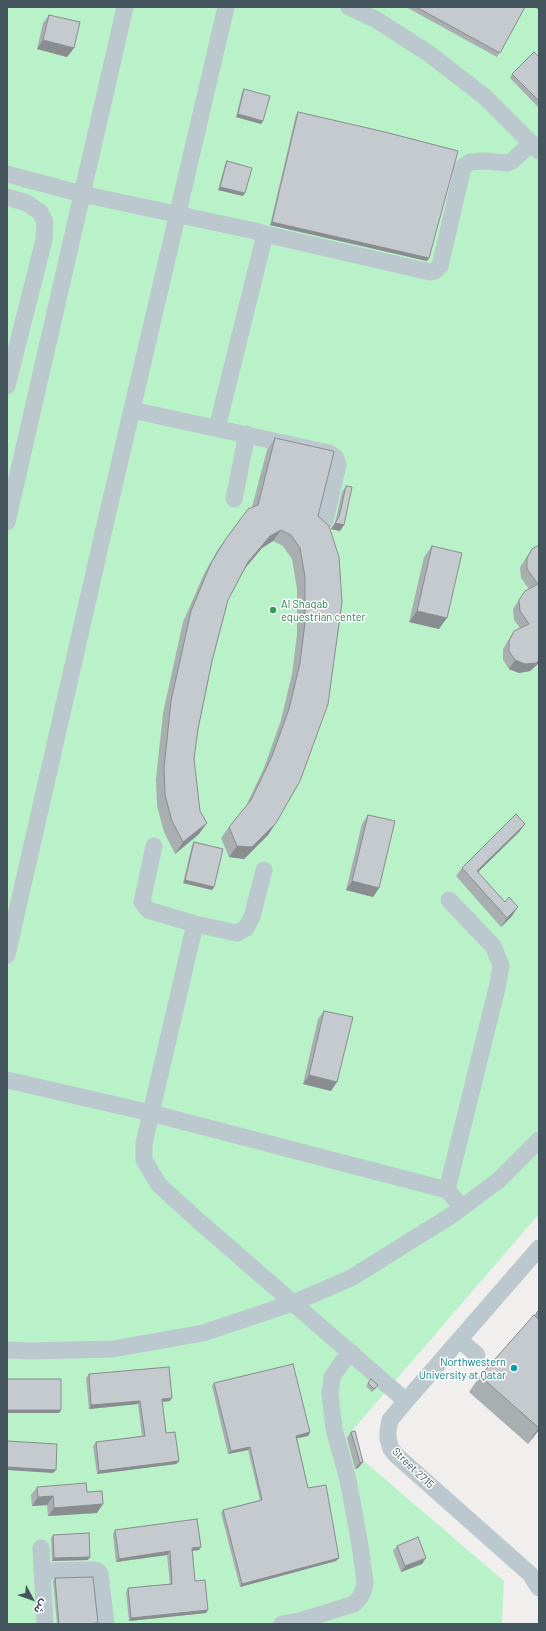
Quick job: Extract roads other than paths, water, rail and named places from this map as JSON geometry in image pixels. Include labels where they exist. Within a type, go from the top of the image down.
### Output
[{"type":"street","points":[[7,522],[125,7]]},
{"type":"street","points":[[7,955],[226,7]]},
{"type":"street","points":[[7,174],[82,194],[178,214],[430,272],[434,271],[440,266],[463,167],[470,162],[484,160],[512,161],[535,147],[485,97],[428,53],[375,18],[349,7]]},
{"type":"street","points":[[7,197],[27,203],[40,212],[45,222],[44,240],[7,386]]},
{"type":"street","points":[[217,428],[265,234]]},
{"type":"street","points":[[132,410],[329,453],[336,458],[338,465],[325,521]]},
{"type":"street","points":[[234,499],[247,434]]},
{"type":"street","points":[[154,846],[142,902],[148,910],[195,924],[237,933],[246,928],[252,917],[264,870]]},
{"type":"street","points":[[447,1190],[498,984],[501,965],[493,946],[448,900]]},
{"type":"street","points":[[195,924],[144,1143],[144,1160],[159,1185],[406,1401]]},
{"type":"street","points":[[7,1080],[151,1113],[447,1190],[462,1207]]},
{"type":"street","points":[[7,1350],[29,1351],[113,1348],[203,1333],[293,1303],[351,1278],[413,1240],[499,1180],[539,1140]]},
{"type":"street","name":"Street 2715","points":[[539,1248],[390,1420],[388,1430],[388,1439],[391,1449],[530,1574],[539,1588]]},
{"type":"street","points":[[460,1340],[477,1355]]},
{"type":"street","points":[[282,1624],[354,1604],[361,1596],[364,1588],[365,1582],[360,1545],[348,1480],[334,1429],[330,1394],[332,1377],[343,1361],[352,1353]]},
{"type":"street","points":[[41,1548],[45,1624]]},
{"type":"street","name":"Street 2715","points":[[517,1563],[539,1574]]},
{"type":"street","points":[[42,1571],[98,1571],[100,1574],[106,1624]]},
{"type":"place","name":"Al Shaqab equestrian center","points":[[273,610]]},
{"type":"place","name":"Northwestern University at Qatar","points":[[514,1368]]}]
